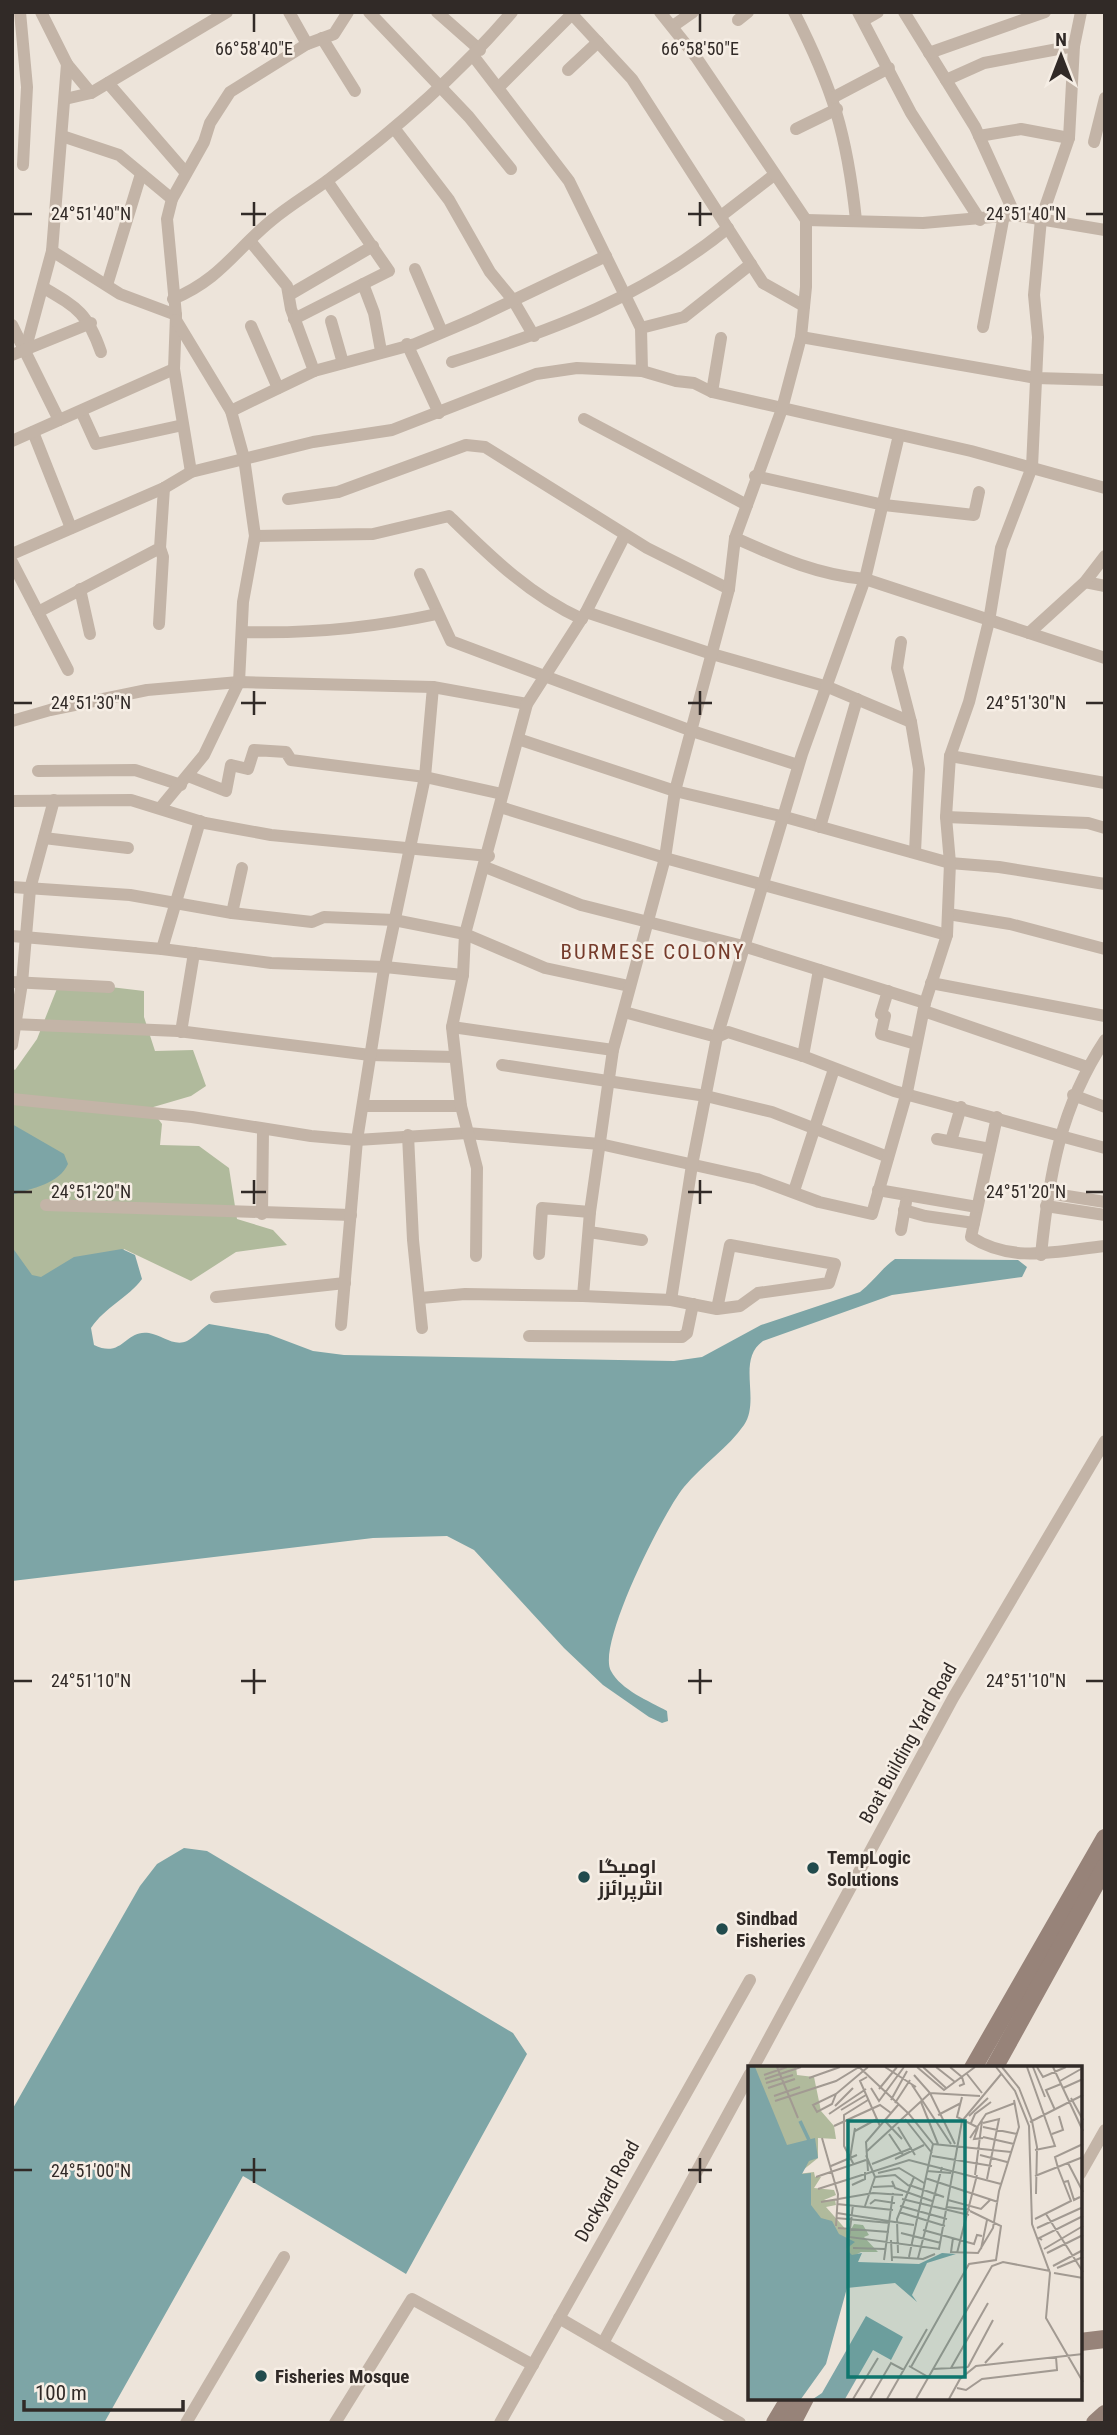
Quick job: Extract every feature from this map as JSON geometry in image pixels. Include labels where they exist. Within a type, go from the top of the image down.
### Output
[{"type":"street","points":[[20,12],[27,87],[23,165]]},
{"type":"street","points":[[58,12],[43,15],[67,64],[91,93]]},
{"type":"street","points":[[65,99],[91,93],[227,12]]},
{"type":"street","points":[[289,12],[307,44]]},
{"type":"street","points":[[191,472],[174,369],[176,317],[167,219],[172,199],[204,142],[210,123],[230,92],[307,44],[334,34],[348,12]]},
{"type":"street","points":[[369,12],[469,117],[511,169]]},
{"type":"street","points":[[438,12],[477,54],[498,88],[569,181],[641,328],[642,371]]},
{"type":"street","points":[[173,299],[202,284],[230,263],[289,206],[327,181],[394,128],[477,54],[512,12]]},
{"type":"street","points":[[583,1296],[590,1212],[613,1050],[665,858],[675,791],[729,589],[734,538],[782,409],[801,337],[804,306],[806,220],[673,26],[660,12]]},
{"type":"street","points":[[673,26],[693,12]]},
{"type":"street","points":[[794,12],[835,103],[849,158],[856,220]]},
{"type":"street","points":[[878,12],[861,16],[911,113],[980,220]]},
{"type":"street","points":[[904,12],[979,136],[1010,215],[983,327]]},
{"type":"street","points":[[929,53],[1045,12]]},
{"type":"street","points":[[12,1099],[191,1117],[263,1131],[357,1140],[467,1133],[600,1144],[794,1191],[819,1202],[872,1214],[907,1092],[924,1007],[947,935],[950,863],[946,817],[950,756],[969,702],[989,621],[1001,548],[1032,467],[1038,337],[1034,295],[1041,219],[1069,138],[1074,46],[1081,12]]},
{"type":"street","points":[[498,88],[571,13],[632,79],[763,283],[804,306]]},
{"type":"street","points":[[322,38],[355,91]]},
{"type":"street","points":[[568,70],[597,42]]},
{"type":"street","points":[[946,80],[984,63],[1074,46]]},
{"type":"street","points":[[19,353],[44,288],[52,251],[67,64]]},
{"type":"street","points":[[796,129],[889,68]]},
{"type":"street","points":[[108,83],[186,173]]},
{"type":"street","points":[[1094,142],[1105,98]]},
{"type":"street","points":[[394,128],[449,200],[490,272],[513,300],[534,336]]},
{"type":"street","points":[[979,136],[1021,129],[1069,138]]},
{"type":"street","points":[[62,136],[119,155],[172,199]]},
{"type":"street","points":[[107,285],[141,173]]},
{"type":"street","points":[[721,216],[774,175]]},
{"type":"street","points":[[294,319],[389,271],[327,181]]},
{"type":"street","points":[[806,220],[923,223],[980,220],[1010,215],[1105,230]]},
{"type":"street","points":[[452,362],[534,336],[626,297],[689,259],[729,228]]},
{"type":"street","points":[[250,241],[283,278],[294,319],[314,371]]},
{"type":"street","points":[[289,295],[373,246]]},
{"type":"street","points":[[52,251],[120,294],[176,317],[231,411],[244,458],[256,536],[243,602],[239,682],[204,755],[161,807]]},
{"type":"street","points":[[231,411],[314,371],[415,344],[606,256]]},
{"type":"street","points":[[641,328],[684,317],[751,264]]},
{"type":"street","points":[[415,269],[442,332]]},
{"type":"street","points":[[363,284],[374,313],[381,351]]},
{"type":"street","points":[[44,288],[67,302],[91,323],[101,352]]},
{"type":"street","points":[[331,321],[343,363]]},
{"type":"street","points":[[19,353],[58,334],[91,323]]},
{"type":"street","points":[[12,325],[19,353],[60,420]]},
{"type":"street","points":[[251,326],[278,388]]},
{"type":"street","points":[[801,337],[1036,379],[1105,380]]},
{"type":"street","points":[[712,392],[721,338]]},
{"type":"street","points":[[407,344],[439,413]]},
{"type":"street","points":[[12,554],[164,488],[191,472],[313,442],[392,430],[536,374],[577,368],[642,371],[676,382],[694,383],[712,392],[1032,467],[1105,488]]},
{"type":"street","points":[[12,441],[174,369]]},
{"type":"street","points":[[81,411],[96,444],[183,425]]},
{"type":"street","points":[[584,419],[747,505]]},
{"type":"street","points":[[33,432],[71,528]]},
{"type":"street","points":[[671,1300],[692,1165],[717,1037],[799,765],[864,579],[899,435]]},
{"type":"street","points":[[288,499],[338,492],[466,445],[485,447],[625,535],[729,589]]},
{"type":"street","points":[[755,476],[884,505],[974,515],[979,492]]},
{"type":"street","points":[[159,624],[164,488]]},
{"type":"street","points":[[256,536],[373,534],[449,516],[509,574],[559,609],[828,687],[911,722]]},
{"type":"street","points":[[476,1255],[477,1168],[461,1106],[452,1027],[463,975],[466,934],[527,704],[584,615],[625,535]]},
{"type":"street","points":[[734,538],[799,566],[837,577],[864,579],[1105,657]]},
{"type":"street","points":[[38,612],[160,548]]},
{"type":"street","points":[[1029,633],[1085,582],[1105,556]]},
{"type":"street","points":[[12,562],[68,670]]},
{"type":"street","points":[[420,574],[451,641],[692,731],[799,765]]},
{"type":"street","points":[[1085,582],[1105,586]]},
{"type":"street","points":[[80,589],[90,634]]},
{"type":"street","points":[[242,632],[308,634],[387,625],[438,614]]},
{"type":"street","points":[[901,642],[897,668],[911,722],[919,769],[915,852]]},
{"type":"street","points":[[12,721],[50,710],[146,690],[239,682],[433,687],[527,704]]},
{"type":"street","points":[[341,1325],[357,1140],[385,967],[425,777],[433,687]]},
{"type":"street","points":[[820,827],[858,699]]},
{"type":"street","points":[[518,738],[675,791],[785,817],[950,863],[999,867],[1105,884]]},
{"type":"street","points":[[38,771],[135,770],[226,791],[231,765],[248,769],[254,750],[286,752],[291,760],[425,777],[501,800],[665,858],[947,935]]},
{"type":"street","points":[[950,756],[1105,783]]},
{"type":"street","points":[[12,1045],[19,936],[54,800]]},
{"type":"street","points":[[12,801],[131,800],[200,821],[271,835],[412,848],[487,862],[581,905],[743,946],[888,990],[924,1007],[1087,1067]]},
{"type":"street","points":[[946,817],[1088,823],[1105,828]]},
{"type":"street","points":[[162,949],[200,821]]},
{"type":"street","points":[[44,838],[128,848]]},
{"type":"street","points":[[232,913],[242,868]]},
{"type":"street","points":[[12,887],[130,895],[232,913],[312,922],[324,916],[394,920],[466,934],[545,968],[629,986]]},
{"type":"street","points":[[948,914],[1010,924],[1105,950]]},
{"type":"street","points":[[19,936],[162,949],[271,963],[385,967],[463,975]]},
{"type":"street","points":[[181,1032],[194,953]]},
{"type":"street","points":[[803,1056],[819,970]]},
{"type":"street","points":[[17,982],[109,987]]},
{"type":"street","points":[[931,983],[1105,1016]]},
{"type":"street","points":[[888,990],[881,1014],[885,1016],[881,1034],[916,1044]]},
{"type":"street","points":[[624,1012],[717,1037],[728,1032],[803,1056],[894,1091],[907,1092],[1105,1148]]},
{"type":"street","points":[[14,1024],[181,1032],[370,1055],[455,1057]]},
{"type":"street","points":[[452,1027],[613,1050]]},
{"type":"street","points":[[1041,1255],[1046,1206],[1059,1134],[1073,1095],[1105,1040]]},
{"type":"street","points":[[502,1065],[706,1096],[772,1112],[888,1157]]},
{"type":"street","points":[[794,1191],[834,1069]]},
{"type":"street","points":[[1073,1095],[1105,1107]]},
{"type":"street","points":[[363,1106],[461,1106]]},
{"type":"street","points":[[961,1107],[944,1140],[990,1149]]},
{"type":"street","points":[[997,1117],[971,1237],[985,1246],[1004,1251],[1041,1255],[1105,1246]]},
{"type":"street","points":[[262,1214],[263,1131]]},
{"type":"street","points":[[408,1135],[413,1240],[422,1328]]},
{"type":"street","points":[[878,1190],[977,1207]]},
{"type":"street","points":[[1048,1193],[1105,1202]]},
{"type":"street","points":[[901,1230],[908,1195]]},
{"type":"street","points":[[46,1205],[351,1215]]},
{"type":"street","points":[[1046,1206],[1105,1215]]},
{"type":"street","points":[[539,1254],[542,1208],[590,1212]]},
{"type":"street","points":[[904,1210],[974,1223]]},
{"type":"street","points":[[589,1233],[642,1240]]},
{"type":"street","points":[[421,1298],[465,1294],[583,1296],[671,1300],[717,1309],[740,1306],[758,1293],[829,1283],[835,1264],[730,1245],[717,1309]]},
{"type":"street","points":[[216,1297],[345,1283]]},
{"type":"street","points":[[529,1336],[682,1336],[687,1333],[693,1304]]},
{"type":"street","name":"Boat Building Yard Road","points":[[754,2066],[953,1698],[1105,1441]]},
{"type":"street","points":[[973,2066],[1105,1838]]},
{"type":"street","points":[[995,2066],[1105,1867]]},
{"type":"street","name":"Dockyard Road","points":[[500,2423],[750,1980]]},
{"type":"street","points":[[603,2343],[748,2078]]},
{"type":"street","points":[[1082,2170],[1105,2130]]},
{"type":"street","points":[[186,2423],[284,2258]]},
{"type":"street","points":[[335,2423],[412,2299],[533,2365]]},
{"type":"street","points":[[559,2318],[740,2423]]},
{"type":"street","points":[[1082,2342],[1105,2339]]},
{"type":"street","points":[[775,2423],[789,2400]]},
{"type":"street","points":[[792,2423],[805,2400]]},
{"type":"street","points":[[1095,2423],[1105,2414]]},
{"type":"green space","points":[[60,981],[144,991],[144,1017],[155,1051],[193,1050],[206,1086],[191,1096],[150,1108],[162,1124],[160,1145],[199,1146],[229,1168],[237,1219],[273,1230],[287,1245],[236,1252],[191,1281],[124,1249],[108,1284],[12,1290],[12,1068],[15,1070],[37,1039]]},
{"type":"water","points":[[12,1124],[64,1154],[68,1164],[52,1181],[12,1195]]},
{"type":"water","points":[[12,1247],[32,1275],[41,1277],[74,1257],[122,1249],[135,1255],[142,1279],[91,1328],[94,1345],[111,1348],[141,1333],[182,1342],[209,1324],[268,1334],[313,1351],[344,1355],[674,1361],[702,1357],[761,1325],[860,1292],[895,1259],[1018,1260],[1027,1267],[1022,1277],[892,1295],[763,1341],[755,1349],[750,1369],[749,1415],[731,1441],[684,1487],[662,1522],[634,1578],[613,1635],[609,1657],[611,1671],[628,1689],[667,1711],[668,1721],[662,1723],[603,1685],[564,1648],[474,1550],[447,1536],[373,1538],[12,1581]]},
{"type":"water","points":[[184,1848],[207,1851],[513,2033],[527,2054],[406,2274],[243,2176],[104,2423],[12,2423],[12,2110],[140,1886],[157,1864]]},
{"type":"place","name":"TempLogic Solutions","points":[[813,1868]]},
{"type":"place","name":"اومیگا انٹرپرائزز","points":[[584,1877]]},
{"type":"place","name":"Sindbad Fisheries","points":[[722,1929]]},
{"type":"place","name":"Fisheries Mosque","points":[[261,2376]]},
{"type":"district","name":"BURMESE COLONY","points":[[653,952]]}]
